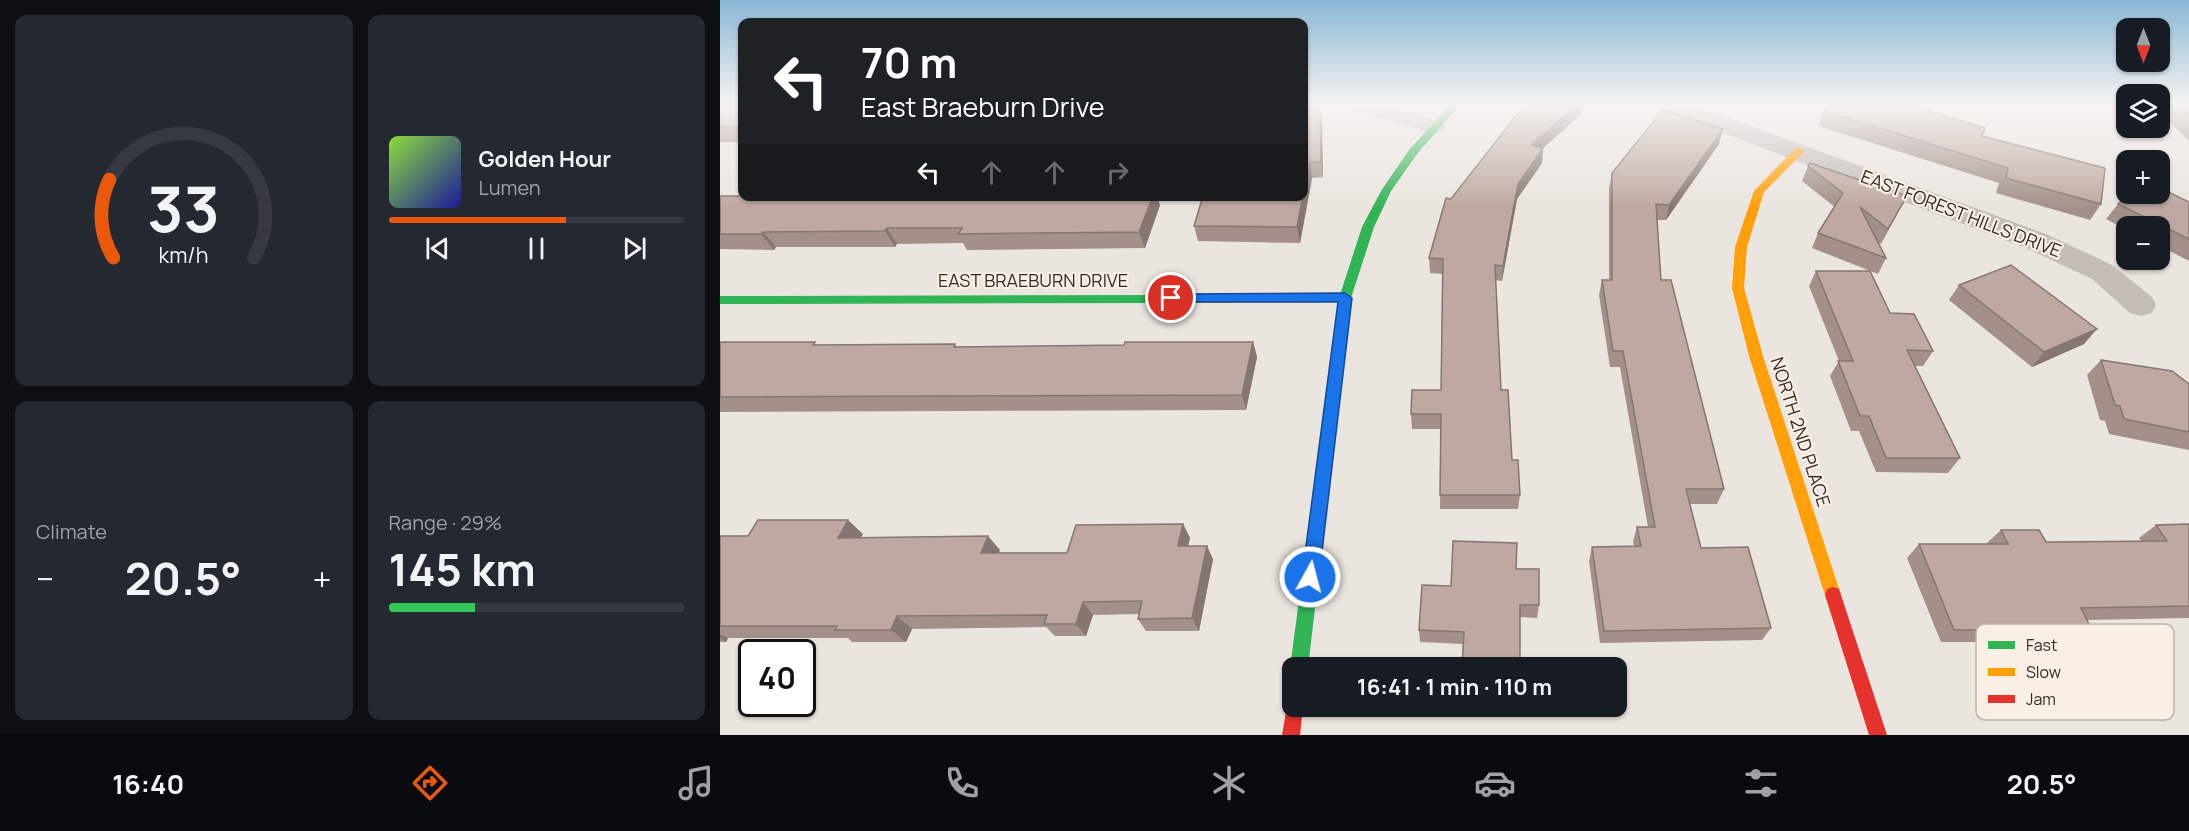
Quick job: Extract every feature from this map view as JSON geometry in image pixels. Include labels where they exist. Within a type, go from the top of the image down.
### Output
[{"type":"street","points":[[1300,657],[1345,298],[1362,244],[1378,206],[1405,163],[1423,139]]},
{"type":"street","name":"EAST FOREST HILLS DRIVE","points":[[1766,139],[2036,241],[2102,272],[2141,305]]},
{"type":"street","name":"NORTH 2ND PLACE","points":[[1799,151],[1759,191],[1741,247],[1738,288],[1756,356],[1878,735]]},
{"type":"street","name":"EAST BRAEBURN DRIVE","points":[[720,300],[1345,298]]},
{"type":"street","points":[[1291,735],[1293,717]]},
{"type":"building","points":[[1308,139],[1321,139],[1321,162],[1310,162],[1308,173]]},
{"type":"building","points":[[1498,139],[1537,139],[1531,145],[1543,148],[1518,184],[1503,266],[1495,265],[1501,390],[1508,390],[1512,460],[1518,460],[1520,495],[1440,495],[1441,414],[1411,414],[1412,390],[1441,390],[1443,259],[1429,258],[1446,198],[1451,199]]},
{"type":"building","points":[[1639,139],[1716,139],[1669,205],[1656,204],[1661,280],[1671,280],[1724,489],[1686,489],[1701,548],[1748,547],[1771,628],[1604,631],[1592,547],[1641,546],[1637,527],[1655,527],[1623,351],[1613,351],[1602,280],[1612,280],[1612,173]]},
{"type":"building","points":[[1915,139],[1995,139],[2105,168],[2101,204],[2006,178],[2008,168]]},
{"type":"building","points":[[1810,163],[1907,196],[1888,229],[1860,207],[1886,258],[1818,233],[1843,193],[1808,166]]},
{"type":"building","points":[[2170,193],[2189,202],[2189,239],[2170,230],[2170,216],[2142,216],[2118,204],[2170,204]]},
{"type":"building","points":[[720,196],[738,196],[738,201],[1151,201],[1139,232],[958,234],[962,228],[887,228],[885,231],[720,234]]},
{"type":"building","points":[[1202,201],[1302,201],[1297,227],[1194,226]]},
{"type":"building","points":[[2011,265],[2097,329],[2044,352],[1959,285]]},
{"type":"building","points":[[1816,271],[1870,271],[1890,313],[1914,314],[1933,351],[1907,350],[1960,458],[1886,458],[1869,416],[1860,416],[1838,361],[1853,361]]},
{"type":"building","points":[[720,342],[815,342],[813,345],[955,344],[954,347],[1124,345],[1125,342],[1253,342],[1242,395],[720,397]]},
{"type":"building","points":[[2101,360],[2172,371],[2189,384],[2189,432],[2124,419],[2120,406],[2115,405]]},
{"type":"building","points":[[758,520],[848,520],[838,538],[988,536],[981,553],[1067,553],[1076,525],[1183,524],[1178,546],[1207,546],[1192,618],[1138,619],[1142,601],[1083,602],[1076,624],[1044,624],[1047,615],[897,616],[891,630],[835,630],[837,626],[720,626],[720,536],[748,536]]},
{"type":"building","points":[[2189,524],[2189,606],[2081,608],[2089,624],[1976,624],[1976,630],[1954,630],[1919,544],[2008,544],[2001,530],[2039,530],[2046,542],[2167,541],[2156,525]]},
{"type":"building","points":[[1453,541],[1517,543],[1516,569],[1539,569],[1539,605],[1520,605],[1520,657],[1463,657],[1464,632],[1419,630],[1422,585],[1451,586]]},
{"type":"traffic: fast","points":[[1300,657],[1345,298],[1368,227],[1386,191],[1424,139]]},
{"type":"traffic: fast","points":[[720,300],[1186,299]]},
{"type":"traffic: slow","points":[[1799,151],[1759,191],[1741,247],[1738,288],[1756,356],[1833,595]]},
{"type":"traffic: slow","points":[[1186,299],[1345,298]]},
{"type":"traffic: jam","points":[[1833,595],[1878,735]]},
{"type":"traffic: jam","points":[[1291,735],[1293,717]]},
{"type":"route","points":[[1171,298],[1345,298],[1310,577]]}]
